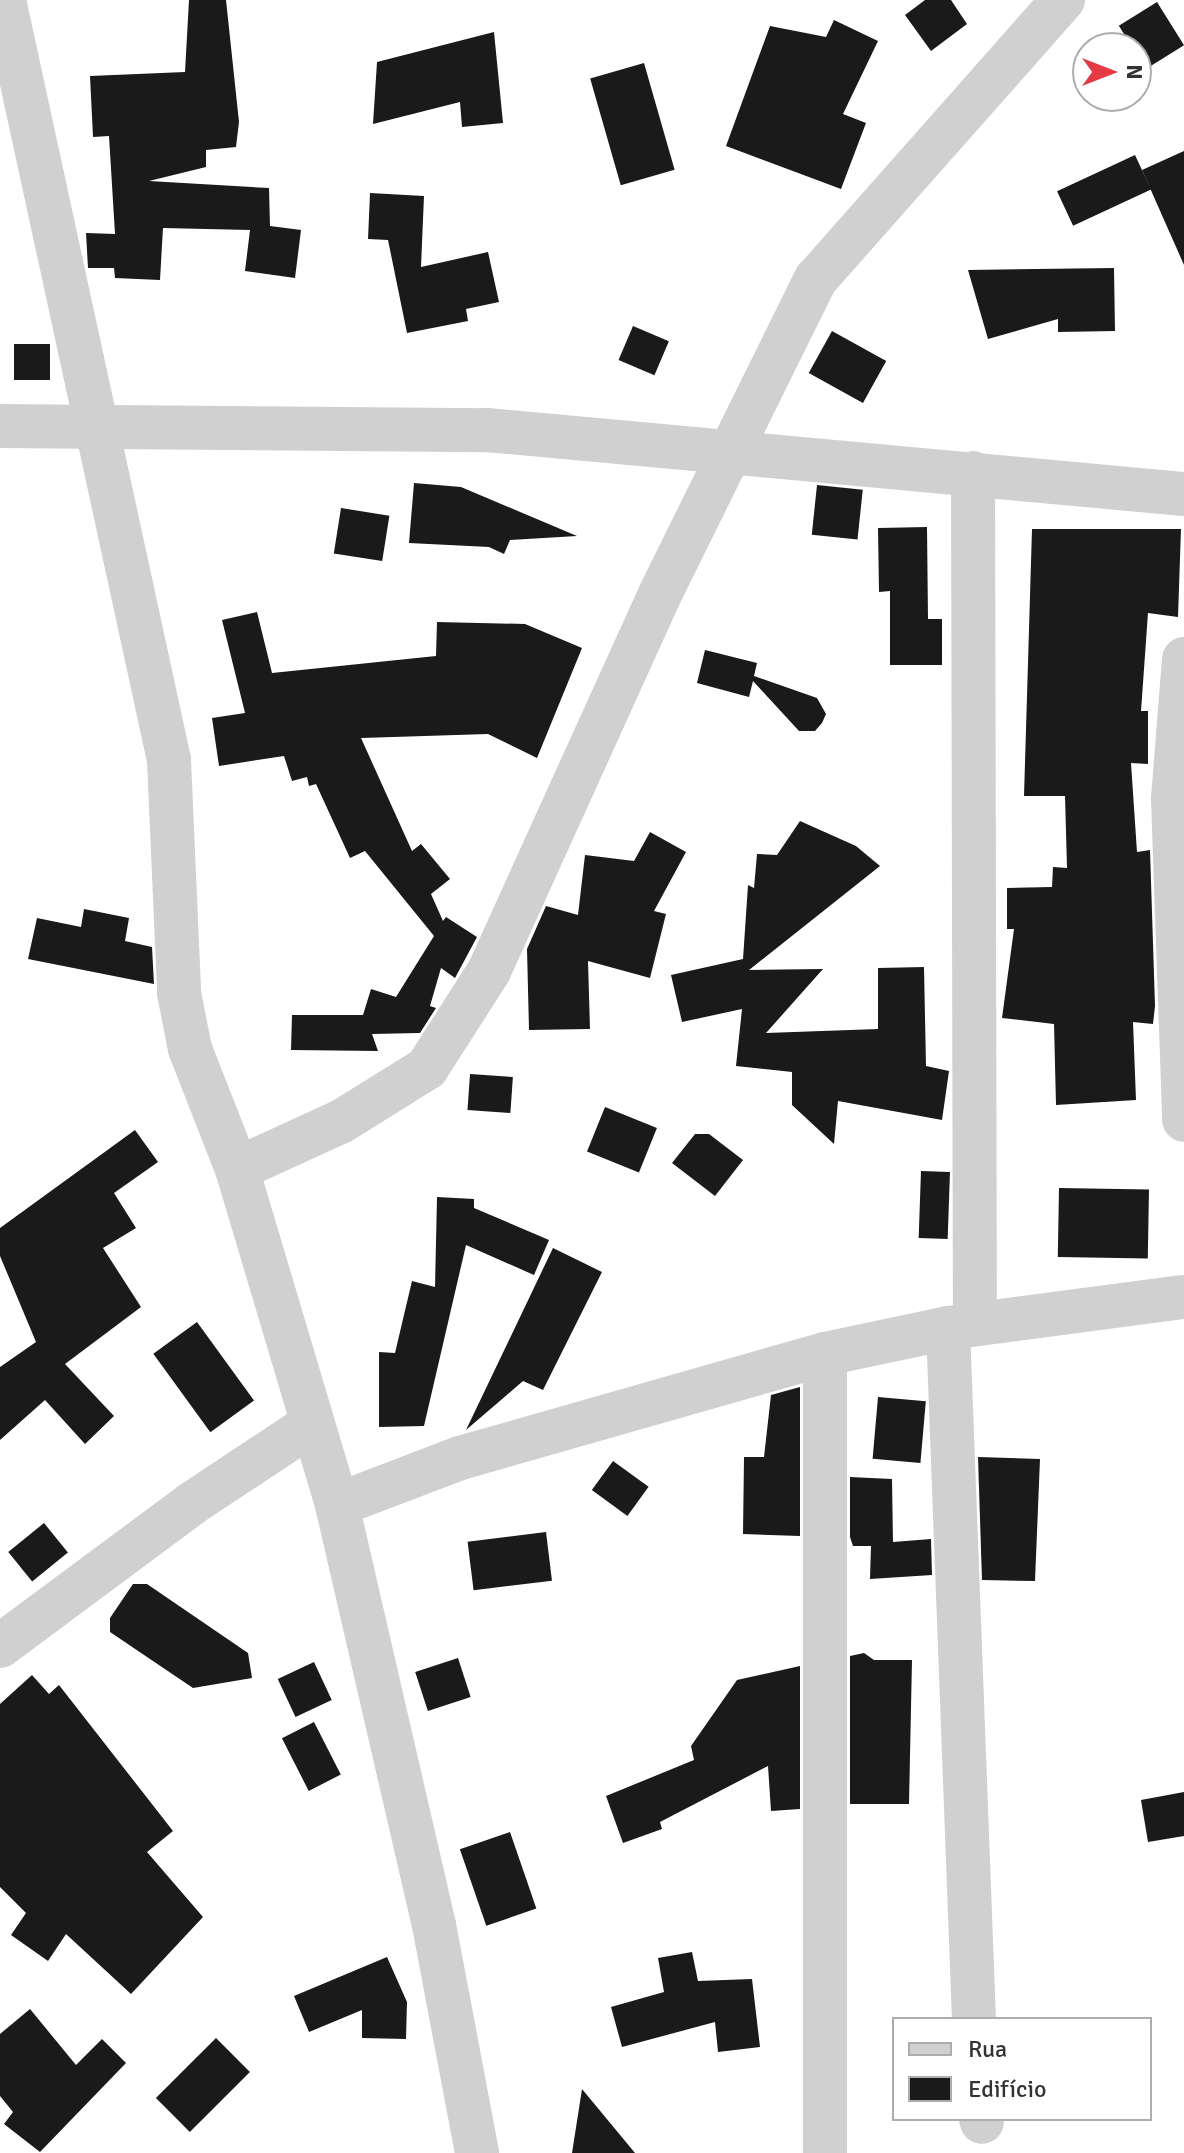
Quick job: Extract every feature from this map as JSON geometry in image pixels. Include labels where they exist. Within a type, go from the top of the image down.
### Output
[{"type":"street","points":[[4,0],[93,429],[169,760],[179,993],[190,1049],[237,1169],[309,1426],[337,1505],[434,1925],[477,2153]]},
{"type":"street","points":[[237,1169],[342,1121],[427,1068],[489,971],[660,594],[816,279],[1063,0]]},
{"type":"street","points":[[0,426],[487,430],[1184,494]]},
{"type":"street","points":[[973,473],[961,1326],[974,2017]]},
{"type":"street","points":[[1184,659],[1173,799],[1184,1120]]},
{"type":"street","points":[[337,1505],[460,1458],[825,1354],[961,1326],[1184,1297]]},
{"type":"street","points":[[825,1354],[825,2153]]},
{"type":"street","points":[[0,1646],[191,1504],[309,1426]]},
{"type":"building","points":[[189,0],[226,0],[239,122],[236,147],[206,150],[206,167],[149,181],[269,188],[270,226],[301,230],[295,278],[245,271],[250,230],[163,228],[160,280],[115,278],[114,268],[88,268],[86,233],[115,234],[109,136],[93,137],[90,76],[185,72]]},
{"type":"building","points":[[925,0],[951,0],[967,24],[931,51],[905,15]]},
{"type":"building","points":[[1157,2],[1184,45],[1152,65],[1152,32],[1123,32],[1119,26]]},
{"type":"building","points":[[834,20],[878,41],[843,114],[866,123],[841,189],[726,146],[770,26],[826,37]]},
{"type":"building","points":[[494,32],[503,123],[462,127],[460,102],[373,124],[377,62]]},
{"type":"building","points":[[644,63],[675,170],[621,185],[590,78]]},
{"type":"building","points":[[1184,151],[1184,265],[1142,170]]},
{"type":"building","points":[[1135,155],[1151,189],[1073,226],[1057,191]]},
{"type":"building","points":[[370,193],[424,196],[421,267],[488,252],[499,302],[466,309],[468,321],[407,333],[388,240],[368,239]]},
{"type":"building","points":[[1114,268],[1115,331],[1058,332],[1058,319],[988,339],[968,270]]},
{"type":"building","points":[[633,326],[669,341],[654,375],[619,360]]},
{"type":"building","points":[[832,331],[886,361],[863,403],[809,373]]},
{"type":"building","points":[[14,344],[50,344],[50,380],[14,380]]},
{"type":"building","points":[[414,483],[461,487],[577,536],[510,540],[504,554],[489,547],[409,543]]},
{"type":"building","points":[[817,485],[863,490],[858,540],[812,535]]},
{"type":"building","points":[[341,508],[389,516],[382,561],[334,553]]},
{"type":"building","points":[[927,527],[928,619],[942,619],[942,665],[890,665],[890,591],[879,592],[878,528]]},
{"type":"building","points":[[1032,529],[1181,529],[1178,617],[1148,613],[1141,711],[1148,711],[1148,764],[1131,763],[1137,852],[1150,850],[1155,1006],[1153,1024],[1133,1022],[1136,1100],[1056,1105],[1054,1024],[1002,1018],[1014,929],[1007,929],[1007,888],[1052,887],[1053,867],[1067,868],[1065,796],[1024,796]]},
{"type":"building","points":[[257,612],[272,673],[436,656],[437,622],[525,624],[582,648],[537,758],[488,734],[361,738],[412,851],[421,844],[450,879],[431,894],[443,921],[446,917],[477,937],[455,978],[441,968],[430,1006],[436,1008],[420,1033],[372,1034],[378,1051],[291,1050],[292,1015],[363,1015],[371,989],[396,997],[434,936],[365,851],[350,858],[316,784],[309,786],[307,777],[292,781],[284,756],[219,766],[212,718],[245,713],[222,620]]},
{"type":"building","points":[[705,650],[757,663],[754,676],[817,698],[826,714],[822,723],[815,731],[799,731],[753,681],[749,697],[697,683]]},
{"type":"building","points":[[800,821],[856,846],[880,866],[749,970],[823,969],[766,1033],[878,1029],[878,968],[924,967],[926,1066],[949,1071],[942,1120],[838,1101],[834,1144],[792,1105],[792,1072],[736,1066],[742,1009],[682,1022],[671,975],[743,959],[748,885],[754,888],[757,854],[777,855]]},
{"type":"building","points":[[650,832],[686,852],[654,911],[666,914],[650,978],[588,961],[590,1029],[529,1030],[527,949],[546,906],[578,915],[585,855],[634,861]]},
{"type":"building","points":[[84,909],[129,918],[125,941],[152,947],[154,984],[28,959],[37,918],[81,927]]},
{"type":"building","points":[[470,1074],[513,1077],[510,1113],[467,1110]]},
{"type":"building","points":[[605,1107],[657,1128],[639,1172],[587,1152]]},
{"type":"building","points":[[135,1130],[158,1162],[114,1193],[136,1228],[103,1248],[141,1307],[65,1364],[114,1416],[85,1444],[45,1400],[0,1440],[0,1367],[36,1342],[0,1256],[0,1228]]},
{"type":"building","points":[[695,1134],[709,1134],[743,1160],[715,1196],[672,1163]]},
{"type":"building","points":[[921,1171],[950,1172],[948,1239],[919,1238]]},
{"type":"building","points":[[1059,1188],[1149,1190],[1148,1259],[1058,1257]]},
{"type":"building","points":[[437,1197],[474,1199],[474,1208],[549,1240],[534,1275],[466,1245],[424,1426],[379,1427],[379,1352],[395,1353],[412,1281],[435,1287]]},
{"type":"building","points":[[553,1248],[602,1272],[543,1390],[523,1381],[466,1430]]},
{"type":"building","points":[[197,1322],[254,1400],[210,1432],[153,1354]]},
{"type":"building","points":[[800,1387],[800,1536],[743,1534],[744,1457],[764,1457],[771,1395]]},
{"type":"building","points":[[878,1397],[926,1401],[920,1463],[873,1459]]},
{"type":"building","points":[[978,1457],[1040,1459],[1035,1581],[982,1580]]},
{"type":"building","points":[[613,1461],[649,1487],[627,1516],[592,1490]]},
{"type":"building","points":[[850,1477],[892,1479],[893,1542],[931,1539],[932,1575],[870,1579],[871,1546],[853,1546],[850,1537]]},
{"type":"building","points":[[44,1523],[68,1553],[32,1581],[8,1552]]},
{"type":"building","points":[[546,1532],[552,1581],[474,1590],[468,1542]]},
{"type":"building","points":[[133,1584],[147,1584],[248,1653],[252,1678],[193,1688],[110,1632],[110,1618]]},
{"type":"building","points":[[864,1653],[874,1660],[912,1660],[909,1804],[850,1804],[850,1656]]},
{"type":"building","points":[[458,1658],[471,1697],[428,1711],[415,1672]]},
{"type":"building","points":[[314,1662],[332,1700],[295,1717],[278,1679]]},
{"type":"building","points":[[800,1666],[800,1809],[771,1811],[768,1766],[660,1822],[662,1829],[623,1843],[606,1796],[694,1760],[691,1746],[737,1680]]},
{"type":"building","points":[[32,1675],[49,1694],[59,1685],[173,1831],[147,1852],[203,1917],[131,1994],[66,1934],[48,1961],[11,1935],[26,1913],[0,1887],[0,1704]]},
{"type":"building","points":[[314,1722],[341,1775],[309,1791],[282,1738]]},
{"type":"building","points":[[1184,1792],[1184,1836],[1148,1842],[1141,1800]]},
{"type":"building","points":[[510,1832],[536,1909],[486,1926],[460,1849]]},
{"type":"building","points":[[692,1952],[698,1981],[752,1979],[760,2047],[718,2052],[715,2022],[622,2047],[611,2007],[664,1992],[658,1958]]},
{"type":"building","points":[[387,1957],[407,2002],[406,2039],[362,2038],[362,2010],[309,2032],[294,1996]]},
{"type":"building","points":[[30,2009],[76,2065],[102,2039],[126,2063],[40,2152],[4,2124],[13,2112],[0,2096],[0,2034]]},
{"type":"building","points":[[216,2038],[250,2072],[190,2132],[156,2098]]},
{"type":"building","points":[[582,2089],[635,2153],[572,2153]]}]
